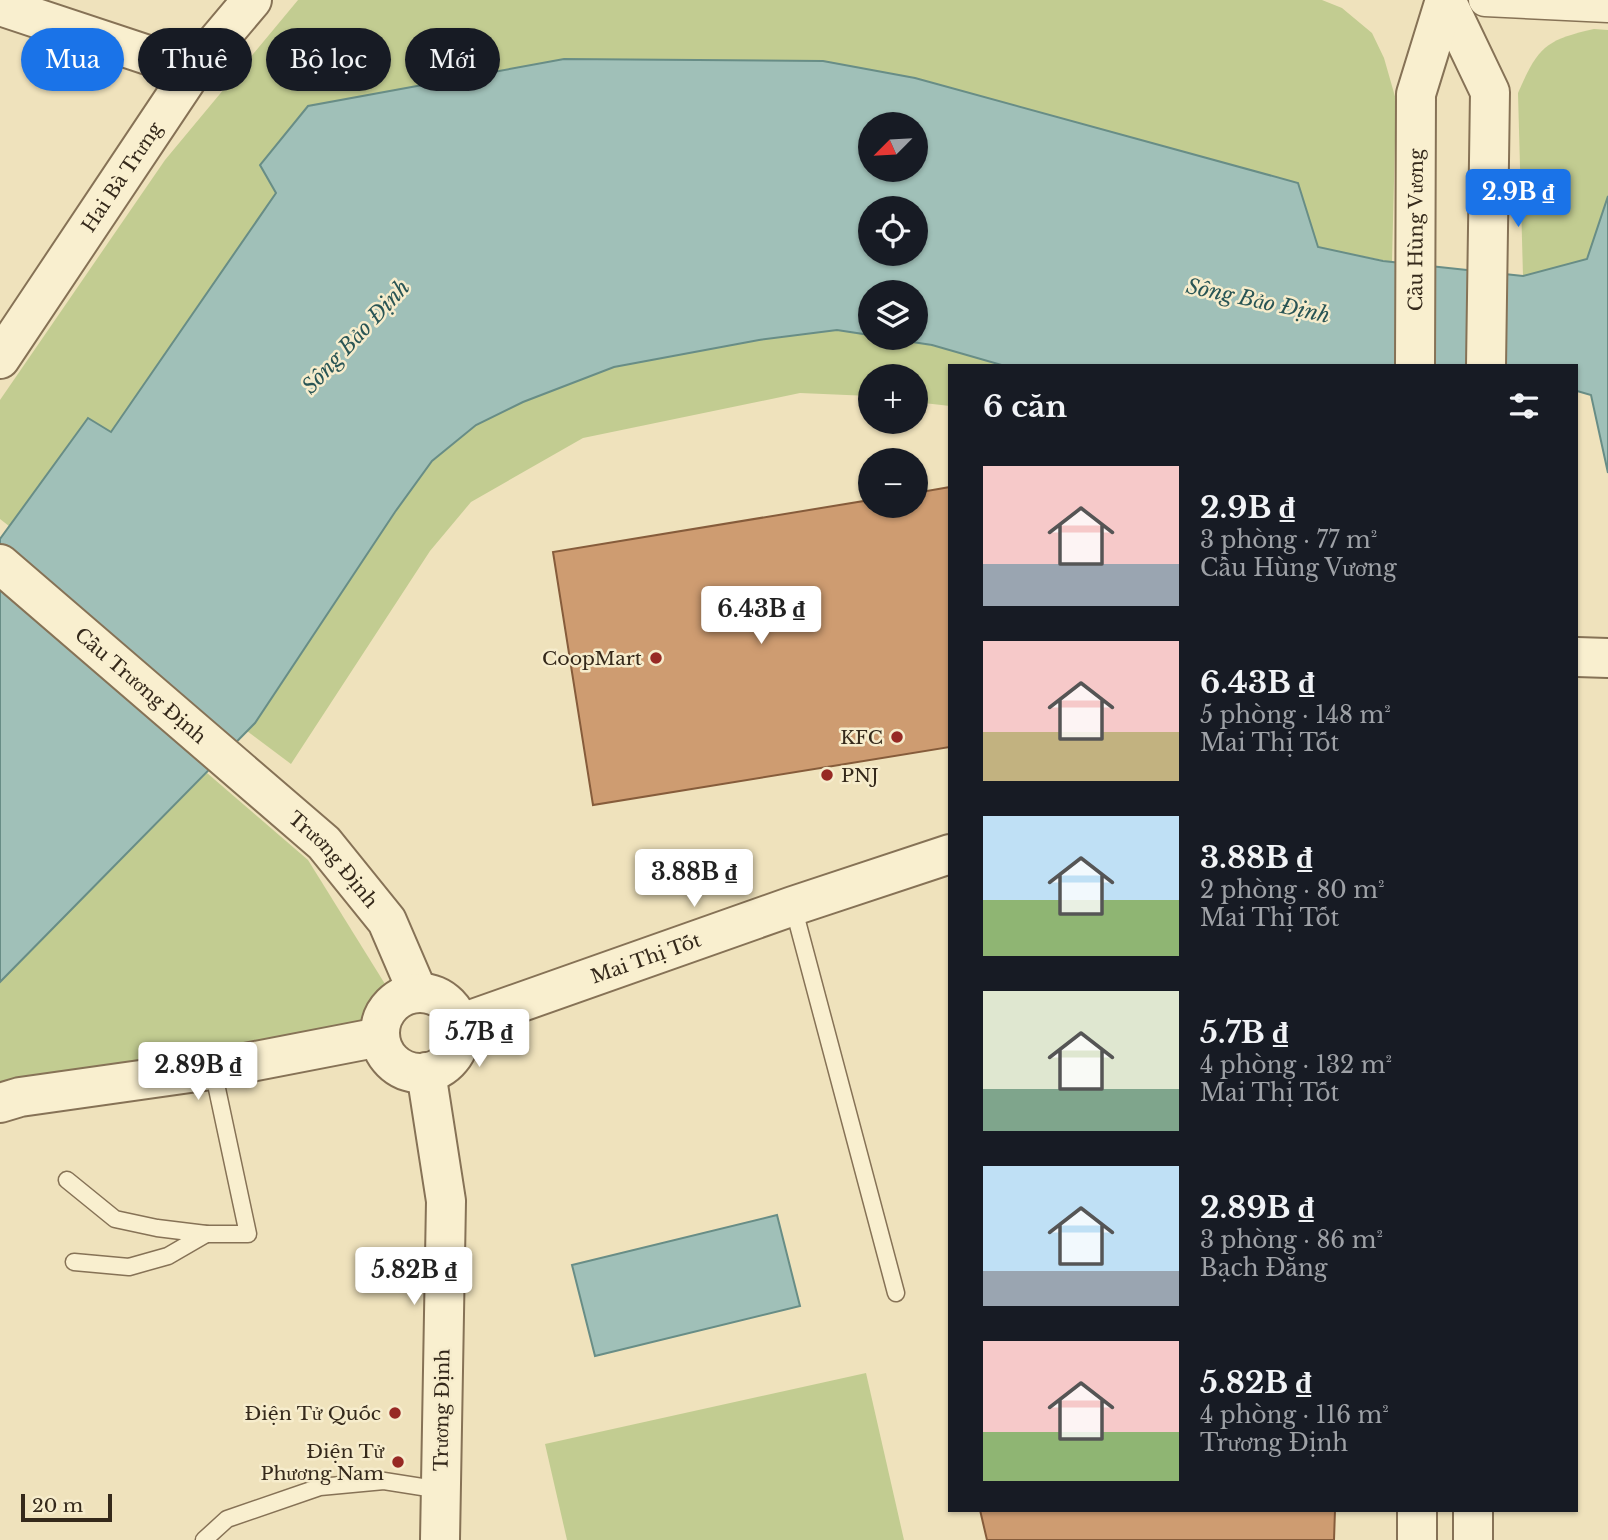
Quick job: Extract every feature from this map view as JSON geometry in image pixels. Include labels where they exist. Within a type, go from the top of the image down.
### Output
[{"type":"street","name":"Hai Bà Trưng","points":[[228,28],[252,0]]},
{"type":"street","points":[[1445,0],[1490,92],[1486,364]]},
{"type":"street","name":"Cầu Hùng Vương","points":[[1415,364],[1416,94],[1445,0]]},
{"type":"street","points":[[1485,0],[1608,6]]},
{"type":"street","points":[[0,6],[138,52]]},
{"type":"street","name":"Hai Bà Trưng","points":[[0,359],[179,91]]},
{"type":"street","name":"Cầu Trương Định","points":[[0,564],[281,806]]},
{"type":"street","points":[[1578,657],[1608,658]]},
{"type":"street","name":"Trương Định","points":[[281,806],[324,843],[387,921],[418,993]]},
{"type":"street","name":"Mai Thị Tốt","points":[[459,1024],[793,906],[948,855]]},
{"type":"street","points":[[432,994],[444,1001],[453,1011],[459,1024],[460,1037],[449,1061],[439,1069],[426,1072],[401,1068],[390,1060],[380,1037],[386,1012],[394,1002],[405,995],[432,994]]},
{"type":"street","points":[[0,1103],[20,1097],[213,1070],[380,1037]]},
{"type":"street","name":"Trương Định","points":[[426,1072],[446,1201],[440,1540]]},
{"type":"street","points":[[1417,1512],[1417,1540]]},
{"type":"street","points":[[1473,1512],[1473,1540]]},
{"type":"lane","points":[[793,906],[896,1293]]},
{"type":"lane","points":[[67,1180],[115,1219],[206,1234],[248,1234],[213,1070]]},
{"type":"lane","points":[[74,1262],[129,1267],[168,1256],[206,1234]]},
{"type":"lane","points":[[204,1540],[227,1519],[320,1487],[384,1481],[441,1490]]},
{"type":"green space","points":[[298,0],[1322,0],[1342,8],[1372,33],[1384,58],[1396,100],[1392,262],[1317,247],[1298,183],[915,78],[823,61],[564,59],[500,89],[500,28],[405,28],[405,91],[495,91],[276,193],[111,433],[88,418],[9,526],[0,519],[0,400],[165,160],[222,91],[252,91],[252,55],[266,38],[266,91],[391,91],[391,28],[275,28]]},
{"type":"green space","points":[[1594,29],[1608,30],[1608,196],[1587,259],[1523,276],[1518,93],[1531,65],[1545,48],[1564,37]]},
{"type":"green space","points":[[837,330],[858,333],[858,350],[928,350],[928,345],[998,364],[948,364],[948,406],[928,403],[928,364],[858,364],[858,395],[800,393],[583,438],[471,502],[430,551],[291,764],[247,731],[432,461],[476,425],[523,402],[614,367],[759,340]]},
{"type":"green space","points":[[207,773],[308,860],[385,984],[367,1027],[0,1090],[0,982]]},
{"type":"green space","points":[[866,1373],[904,1540],[567,1540],[545,1444]]},
{"type":"water","name":"Sông Bảo Định","points":[[564,59],[823,61],[915,78],[1298,183],[1318,247],[1383,261],[1523,276],[1587,259],[1608,196],[1608,473],[1591,395],[1578,391],[1578,364],[998,364],[928,344],[928,280],[858,280],[858,333],[837,330],[759,340],[614,367],[523,402],[476,425],[432,461],[395,512],[255,723],[0,982],[0,539],[88,418],[111,432],[276,193],[260,165],[308,106],[405,88],[405,91],[500,91],[500,71]]},
{"type":"water","points":[[777,1215],[800,1306],[595,1356],[572,1265]]},
{"type":"building","points":[[948,487],[948,747],[593,805],[553,552],[858,502],[858,518],[928,518],[928,491]]},
{"type":"building","points":[[980,1512],[1335,1512],[1334,1540],[987,1540]]},
{"type":"place","name":"CoopMart","points":[[656,658]]},
{"type":"place","name":"KFC","points":[[897,737]]},
{"type":"place","name":"PNJ","points":[[827,775]]},
{"type":"place","name":"Điện Tử Quốc","points":[[395,1413]]},
{"type":"place","name":"Điện Tử Phương Nam","points":[[398,1462]]}]
